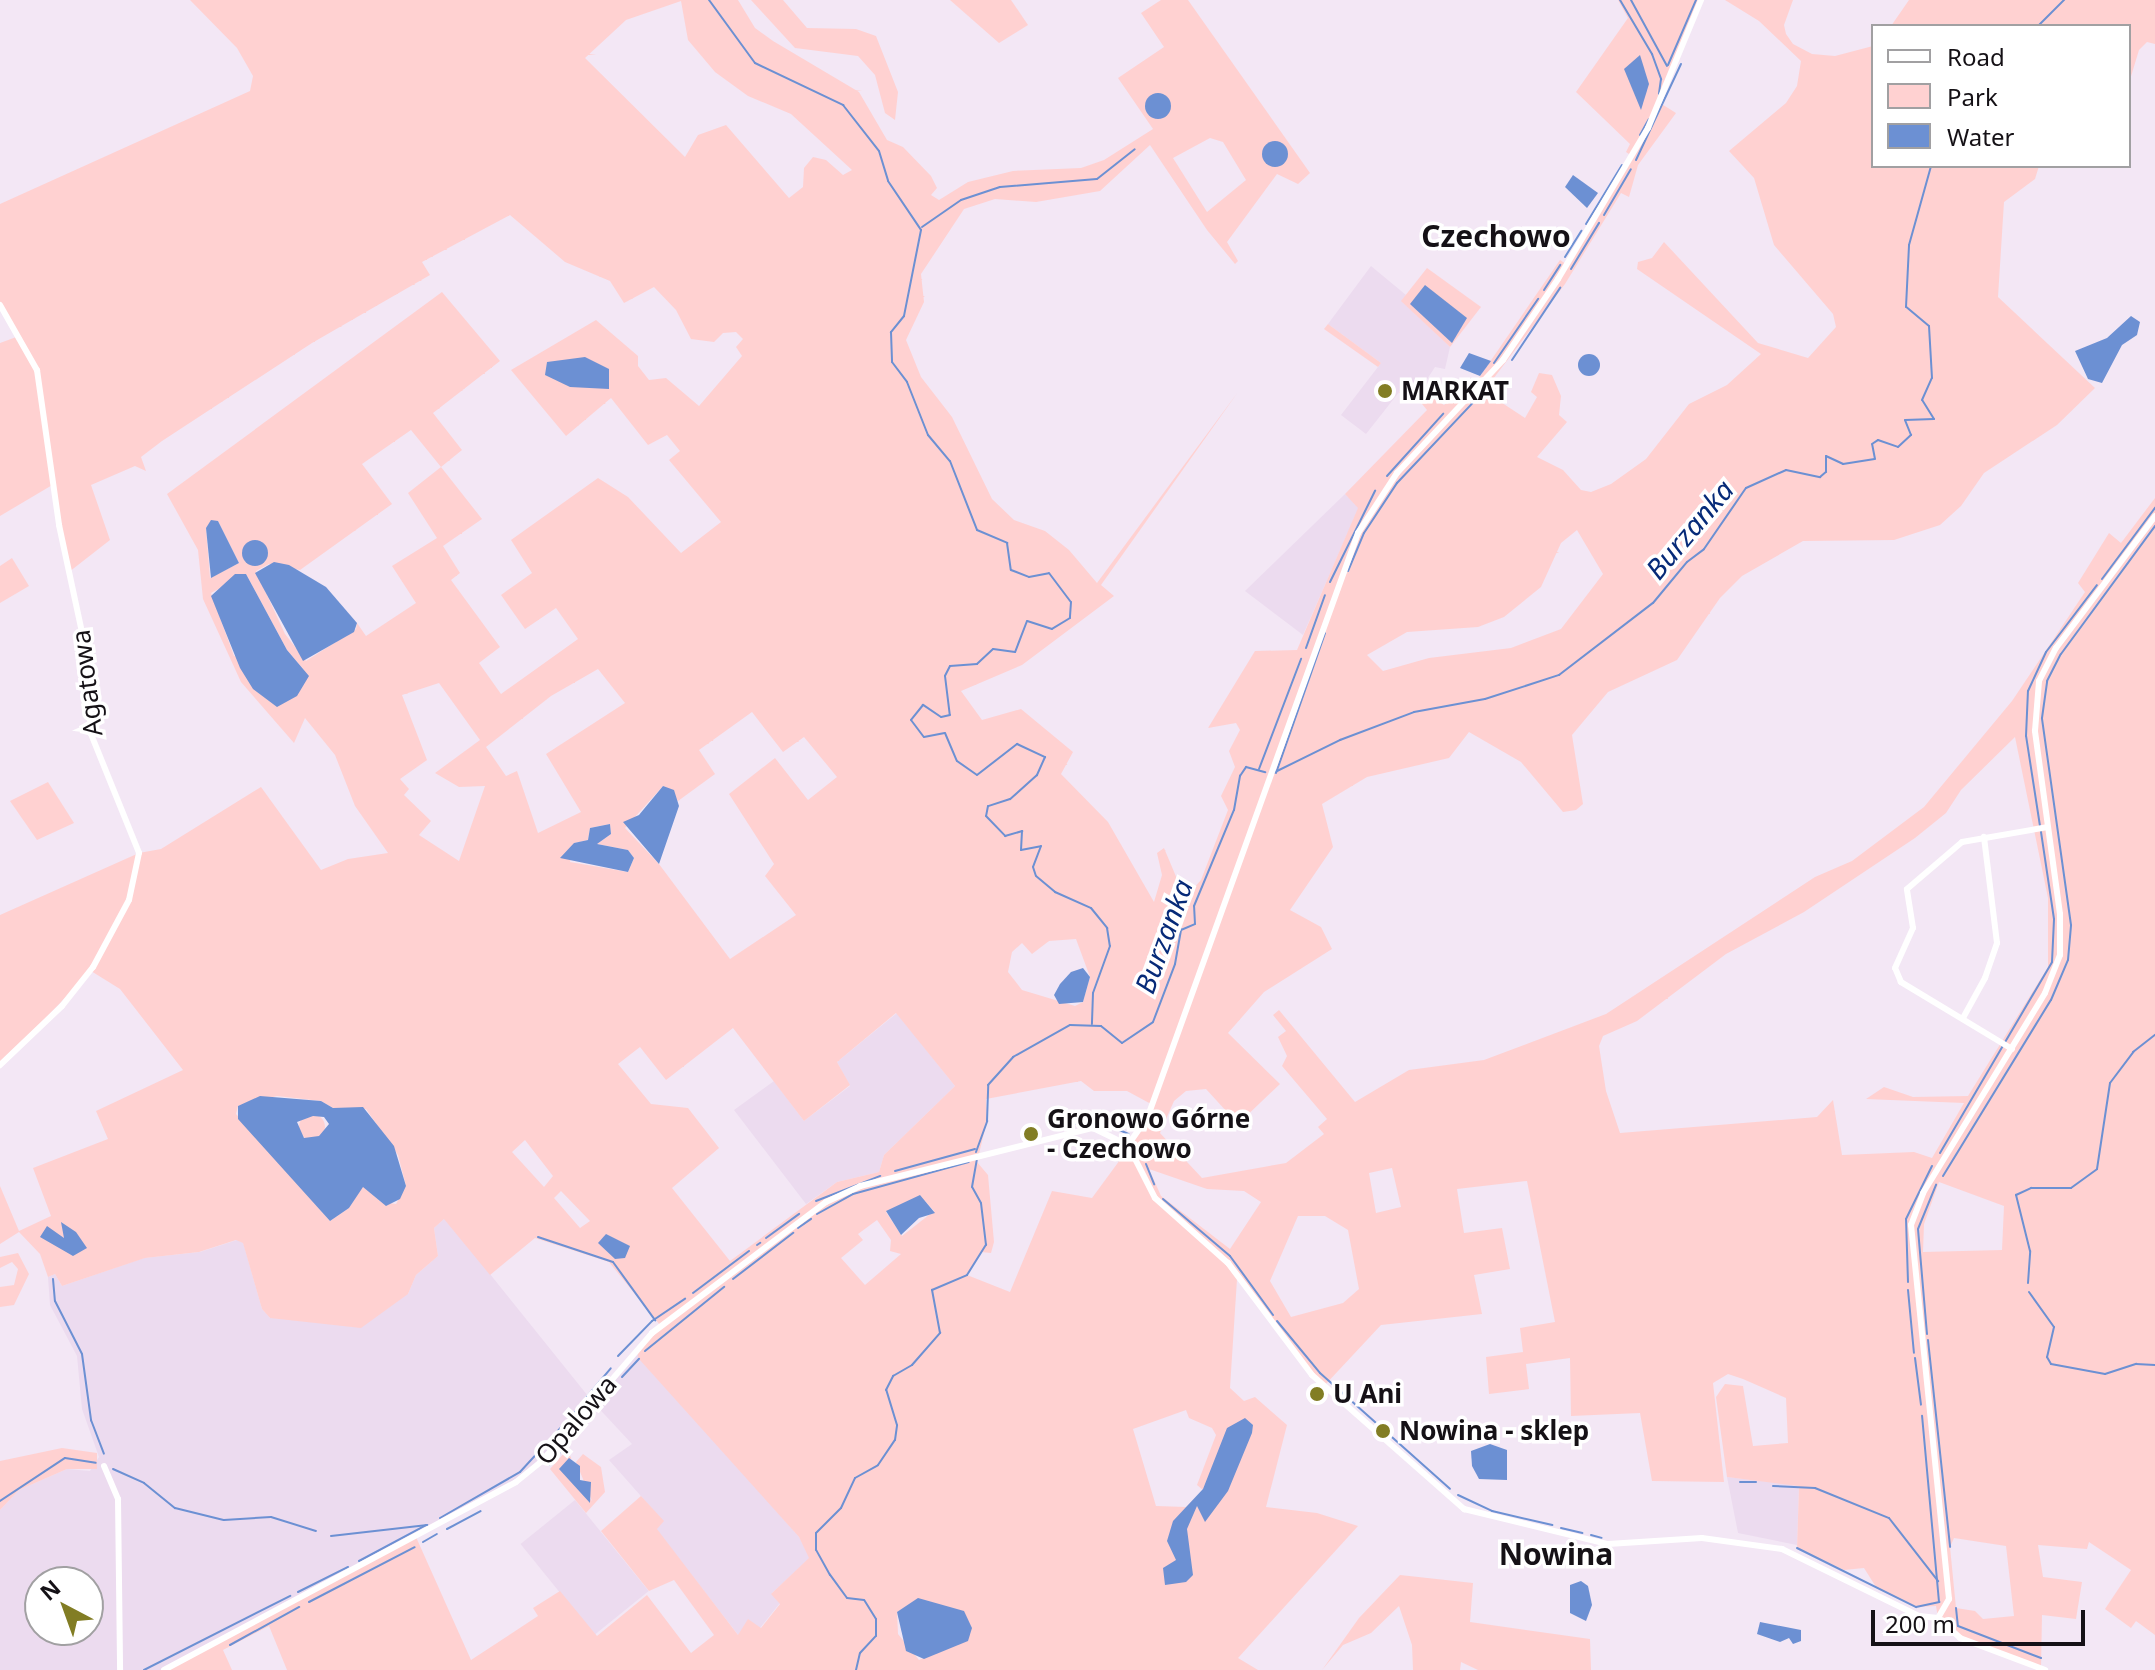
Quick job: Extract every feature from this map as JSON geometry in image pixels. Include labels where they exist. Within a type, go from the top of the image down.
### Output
[{"type":"street","points":[[1701,0],[1630,161],[1527,327],[1491,374],[1397,473],[1364,520],[1268,773],[1148,1116],[1128,1145],[1155,1198],[1228,1263],[1306,1369],[1464,1509],[1608,1544],[1702,1538],[1776,1548],[1919,1616],[1938,1618],[1957,1636],[2045,1670]]},
{"type":"street","name":"Agatowa","points":[[0,305],[37,370],[59,525],[86,651],[91,734],[139,853],[129,900],[93,967],[62,1006],[0,1065]]},
{"type":"street","points":[[1938,1618],[1949,1599],[1911,1225],[1923,1193],[2049,985],[2060,955],[2035,723],[2039,681],[2056,648],[2155,516]]},
{"type":"street","points":[[2012,1049],[1901,982],[1895,968],[1911,938],[1907,889],[1962,842],[2048,827]]},
{"type":"street","points":[[1963,1018],[1985,978],[1997,943],[1984,837]]},
{"type":"street","name":"Opalowa","points":[[164,1670],[516,1482],[542,1461],[652,1333],[826,1202],[860,1186],[1087,1128],[1108,1131],[1128,1145]]},
{"type":"street","points":[[104,1466],[118,1499],[120,1670]]},
{"type":"shaded area","points":[[1371,266],[1406,295],[1402,301],[1450,347],[1445,369],[1435,367],[1420,390],[1407,382],[1366,434],[1341,415],[1381,363],[1328,324]]},
{"type":"shaded area","points":[[1345,494],[1359,507],[1303,635],[1245,591]]},
{"type":"shaded area","points":[[897,1013],[955,1086],[884,1155],[879,1172],[837,1182],[806,1204],[734,1110],[774,1081],[804,1121],[850,1086],[837,1062]]},
{"type":"shaded area","points":[[445,1218],[592,1401],[523,1477],[164,1670],[0,1670],[0,1510],[19,1490],[67,1469],[90,1471],[99,1457],[82,1409],[77,1356],[50,1305],[48,1277],[55,1274],[62,1286],[144,1258],[200,1252],[237,1240],[243,1242],[262,1309],[270,1318],[408,1294],[416,1275],[438,1256],[434,1228]]},
{"type":"shaded area","points":[[636,1350],[799,1537],[810,1558],[772,1593],[780,1603],[760,1628],[739,1636],[656,1529],[663,1521],[609,1460],[632,1444],[592,1401]]},
{"type":"shaded area","points":[[1727,1477],[1799,1485],[1797,1545],[1738,1533]]},
{"type":"shaded area","points":[[575,1500],[649,1591],[594,1635],[521,1544]]},
{"type":"green space","points":[[190,0],[738,0],[755,28],[859,92],[887,140],[903,147],[931,176],[937,188],[931,195],[939,200],[968,182],[1013,171],[1081,168],[1104,160],[1153,129],[1118,78],[1164,47],[1141,13],[1161,0],[1188,0],[1310,173],[1298,184],[1277,174],[1227,242],[1238,261],[1235,264],[1207,230],[1150,145],[1100,191],[1036,202],[995,199],[964,209],[921,274],[924,302],[906,340],[921,377],[952,417],[992,499],[1014,520],[1045,531],[1069,550],[1097,583],[1238,392],[1101,585],[1114,596],[1022,665],[961,691],[982,720],[1021,709],[1073,752],[1061,774],[1108,822],[1154,902],[1162,875],[1157,853],[1164,848],[1180,886],[1192,890],[1201,880],[1228,810],[1221,796],[1235,767],[1229,751],[1240,730],[1236,723],[1208,728],[1255,651],[1297,650],[1358,508],[1345,494],[1427,410],[1413,393],[1399,393],[1407,382],[1444,405],[1470,382],[1474,385],[1560,260],[1566,264],[1632,156],[1626,152],[1630,144],[1576,92],[1628,18],[1618,0],[1701,0],[1660,103],[1676,113],[1638,165],[1629,197],[1621,193],[1565,284],[1484,391],[1525,418],[1537,397],[1531,392],[1539,373],[1552,375],[1561,396],[1559,415],[1567,422],[1537,457],[1563,470],[1581,490],[1591,492],[1611,484],[1646,459],[1689,404],[1727,385],[1761,354],[1637,269],[1638,262],[1652,258],[1664,242],[1758,343],[1808,358],[1836,327],[1833,314],[1774,245],[1754,178],[1729,151],[1786,103],[1797,86],[1801,61],[1759,21],[1725,0],[1793,0],[1784,25],[1786,34],[1793,44],[1812,54],[1835,56],[1871,47],[1871,168],[2038,168],[2035,179],[2004,202],[1998,297],[2095,388],[2057,425],[1984,473],[1961,506],[1940,525],[1894,540],[1803,541],[1742,576],[1720,598],[1677,660],[1608,692],[1572,735],[1583,804],[1576,810],[1563,812],[1521,762],[1469,732],[1449,758],[1367,777],[1322,804],[1333,847],[1290,910],[1321,927],[1332,949],[1264,992],[1228,1033],[1280,1084],[1238,1124],[1206,1089],[1186,1091],[1174,1101],[1160,1133],[1202,1178],[1286,1163],[1324,1134],[1318,1127],[1327,1119],[1282,1066],[1287,1056],[1278,1037],[1286,1031],[1273,1015],[1279,1010],[1355,1102],[1409,1070],[1484,1060],[1606,1014],[1815,877],[1852,861],[1924,807],[2012,701],[2085,592],[2078,583],[2109,533],[2121,543],[2155,498],[2155,1635],[2136,1621],[2131,1628],[2105,1609],[2131,1570],[2089,1542],[2087,1549],[2038,1545],[2043,1577],[2082,1582],[2076,1619],[2042,1615],[2041,1669],[1960,1638],[1938,1618],[1936,1606],[1916,1607],[1876,1587],[1864,1568],[1844,1570],[1797,1548],[1799,1486],[1727,1477],[1716,1397],[1725,1384],[1743,1386],[1753,1446],[1788,1443],[1786,1398],[1743,1379],[1728,1374],[1713,1383],[1724,1482],[1652,1481],[1640,1413],[1571,1416],[1570,1358],[1526,1364],[1529,1389],[1489,1394],[1486,1357],[1523,1352],[1520,1328],[1555,1322],[1527,1181],[1457,1189],[1464,1233],[1502,1228],[1510,1269],[1474,1275],[1482,1314],[1381,1325],[1324,1386],[1237,1279],[1230,1388],[1244,1401],[1255,1397],[1287,1425],[1266,1507],[1317,1513],[1358,1526],[1238,1658],[1258,1670],[287,1670],[269,1626],[223,1650],[232,1670],[164,1670],[416,1537],[471,1660],[538,1616],[533,1608],[560,1591],[597,1636],[647,1595],[691,1653],[714,1635],[674,1580],[649,1591],[601,1531],[641,1496],[664,1521],[657,1529],[738,1635],[748,1619],[761,1628],[780,1604],[771,1594],[809,1558],[799,1537],[639,1359],[636,1350],[660,1325],[609,1262],[535,1238],[490,1275],[444,1219],[434,1228],[438,1256],[416,1275],[408,1294],[361,1328],[270,1318],[262,1309],[243,1243],[236,1240],[199,1252],[145,1258],[62,1286],[55,1274],[48,1277],[40,1254],[19,1232],[0,1244],[0,1186],[19,1231],[51,1216],[33,1168],[108,1139],[96,1111],[183,1070],[120,989],[91,971],[0,1065],[0,915],[139,853],[161,849],[261,787],[321,870],[348,859],[388,853],[355,806],[335,755],[305,718],[294,743],[241,682],[203,599],[198,550],[167,494],[442,292],[500,361],[433,413],[462,450],[441,467],[482,519],[443,546],[460,573],[451,580],[500,647],[479,663],[501,694],[578,639],[556,608],[525,629],[501,595],[532,573],[511,540],[598,478],[628,497],[681,553],[721,522],[669,460],[680,451],[667,435],[648,445],[611,398],[566,436],[511,370],[596,320],[638,356],[638,366],[649,380],[666,378],[699,406],[742,356],[736,347],[743,339],[736,332],[723,333],[714,342],[691,339],[676,310],[654,287],[624,303],[610,281],[565,262],[510,215],[422,262],[430,275],[312,343],[162,441],[141,457],[146,471],[135,466],[91,485],[110,540],[69,572],[54,484],[0,516],[0,343],[19,336],[0,305],[0,204],[250,91],[253,76],[237,48]],"holes":[[[681,1],[688,40],[715,72],[748,96],[791,114],[852,170],[843,175],[826,160],[813,157],[804,168],[803,187],[789,198],[726,125],[698,135],[685,157],[585,58],[626,20]],[[1210,138],[1223,142],[1246,180],[1207,212],[1173,158]],[[411,430],[441,467],[408,493],[437,538],[392,566],[416,603],[366,636],[357,623],[356,629],[306,661],[285,634],[256,571],[269,564],[300,570],[392,504],[362,464]],[[218,521],[239,563],[210,578],[206,528]],[[1577,530],[1603,574],[1561,629],[1511,648],[1429,658],[1383,671],[1367,655],[1407,632],[1478,627],[1504,617],[1541,587],[1561,543]],[[246,574],[287,650],[304,670],[234,656],[211,593]],[[598,669],[625,703],[546,754],[581,812],[538,833],[517,771],[506,776],[486,747],[551,696]],[[439,683],[480,740],[435,773],[459,787],[485,786],[459,861],[419,835],[431,821],[404,795],[409,789],[400,779],[427,760],[402,695]],[[752,712],[783,752],[804,737],[837,777],[808,800],[775,758],[729,794],[774,864],[765,876],[796,915],[730,959],[659,864],[625,828],[663,786],[678,801],[715,774],[699,750]],[[2015,737],[2048,898],[2048,967],[1968,1096],[1913,1097],[1884,1087],[1866,1099],[1964,1103],[1932,1158],[1914,1152],[1842,1155],[1833,1100],[1817,1117],[1620,1133],[1606,1091],[1599,1046],[1603,1036],[1637,1021],[1726,954],[1804,912],[1915,838],[1946,813],[1961,790]],[[610,824],[611,834],[597,844],[628,850],[634,858],[628,872],[570,862],[574,843],[588,840],[590,828]],[[1076,939],[1090,977],[1083,1002],[1075,1006],[1022,990],[1008,972],[1012,952],[1022,943],[1032,954],[1049,941]],[[896,1013],[955,1086],[884,1155],[879,1172],[837,1182],[730,1261],[672,1188],[719,1148],[688,1108],[651,1104],[618,1064],[640,1047],[666,1080],[733,1028],[804,1121],[850,1085],[837,1062]],[[1081,1081],[1094,1091],[1127,1091],[1151,1104],[1139,1134],[1092,1198],[1052,1191],[1010,1292],[967,1275],[981,1252],[991,1253],[994,1242],[988,1175],[977,1162],[987,1121],[986,1099]],[[277,1096],[321,1101],[333,1108],[366,1109],[398,1155],[406,1186],[396,1204],[381,1202],[363,1186],[349,1208],[330,1221],[236,1114],[238,1106]],[[525,1140],[553,1176],[544,1187],[512,1152]],[[1392,1168],[1401,1207],[1376,1213],[1369,1173]],[[1149,1169],[1207,1189],[1244,1191],[1261,1202],[1230,1249],[1161,1196]],[[1939,1182],[2004,1206],[2002,1250],[1923,1252],[1924,1224]],[[561,1191],[590,1221],[580,1228],[554,1198]],[[925,1201],[934,1211],[902,1236],[886,1212]],[[1298,1216],[1325,1216],[1348,1230],[1359,1289],[1343,1303],[1291,1317],[1270,1281]],[[877,1220],[891,1240],[890,1251],[901,1254],[865,1285],[841,1258],[863,1240],[858,1234]],[[1186,1410],[1189,1418],[1212,1428],[1216,1435],[1197,1485],[1203,1490],[1186,1507],[1156,1506],[1133,1429]],[[1954,1538],[2006,1546],[2014,1616],[1983,1619],[1975,1611],[1956,1608],[1950,1547]],[[932,1603],[940,1605],[935,1653],[919,1660],[898,1634],[897,1612]]]},
{"type":"green space","points":[[751,0],[783,0],[807,28],[856,29],[876,36],[898,92],[895,120],[885,113],[875,75],[858,56],[795,48]]},
{"type":"green space","points":[[950,0],[1011,0],[1028,25],[999,43]]},
{"type":"green space","points":[[1909,0],[2155,0],[2155,44],[2147,42],[2139,50],[2131,76],[2131,24],[1892,24]]},
{"type":"green space","points":[[1427,268],[1481,307],[1450,347],[1401,301]]},
{"type":"green space","points":[[1328,324],[1381,363],[1378,367],[1324,329]]},
{"type":"green space","points":[[12,558],[29,586],[0,603],[0,566]]},
{"type":"green space","points":[[48,782],[74,823],[37,840],[10,801]]},
{"type":"green space","points":[[312,1114],[321,1118],[325,1127],[321,1136],[312,1140],[303,1136],[299,1127],[303,1118]]},
{"type":"green space","points":[[18,1253],[29,1274],[14,1305],[0,1307],[0,1287],[14,1285],[18,1269],[12,1262],[0,1268],[0,1257]]},
{"type":"green space","points":[[62,1448],[97,1453],[97,1469],[67,1469],[19,1490],[0,1510],[0,1461]]},
{"type":"green space","points":[[565,1452],[571,1457],[572,1479],[592,1501],[576,1462],[583,1454],[601,1467],[605,1492],[586,1513],[550,1469]]},
{"type":"green space","points":[[1400,1575],[1473,1583],[1470,1622],[1590,1639],[1591,1670],[1478,1670],[1461,1662],[1460,1670],[1413,1670],[1412,1645],[1399,1606],[1371,1633],[1343,1645],[1322,1670],[1359,1618]]},
{"type":"water","points":[[1640,55],[1649,84],[1641,110],[1624,69]]},
{"type":"water","points":[[1158,93],[1167,97],[1171,106],[1167,115],[1158,119],[1149,115],[1145,106],[1149,97]]},
{"type":"water","points":[[1275,141],[1284,145],[1288,154],[1284,163],[1275,167],[1266,163],[1262,154],[1266,145]]},
{"type":"water","points":[[1573,175],[1598,193],[1587,208],[1565,187]]},
{"type":"water","points":[[1425,285],[1467,318],[1452,343],[1410,304]]},
{"type":"water","points":[[2131,316],[2140,322],[2137,335],[2122,345],[2102,383],[2088,379],[2075,351],[2107,338]]},
{"type":"water","points":[[1469,353],[1491,361],[1480,376],[1460,368]]},
{"type":"water","points":[[1585,354],[1593,354],[1600,365],[1593,376],[1585,376],[1578,369],[1578,361]]},
{"type":"water","points":[[585,357],[609,369],[609,389],[570,387],[545,375],[547,362]]},
{"type":"water","points":[[211,520],[218,521],[239,563],[211,578],[206,528]]},
{"type":"water","points":[[255,540],[264,544],[268,553],[264,562],[255,566],[246,562],[242,553],[246,544]]},
{"type":"water","points":[[274,562],[289,565],[326,587],[357,623],[354,632],[303,661],[255,573]]},
{"type":"water","points":[[235,574],[246,574],[287,650],[309,676],[297,696],[277,707],[253,689],[240,668],[211,596]]},
{"type":"water","points":[[663,786],[674,790],[679,806],[659,864],[623,822],[639,815]]},
{"type":"water","points":[[610,824],[611,834],[597,844],[628,850],[634,858],[628,872],[560,858],[574,843],[588,840],[590,828]]},
{"type":"water","points":[[1083,968],[1090,977],[1083,1002],[1059,1004],[1054,995],[1060,984],[1071,972]]},
{"type":"water","points":[[260,1096],[321,1101],[333,1108],[363,1107],[394,1146],[406,1186],[400,1199],[386,1206],[363,1187],[349,1208],[330,1221],[238,1119],[238,1106]],"holes":[[[313,1116],[324,1117],[329,1124],[319,1136],[304,1138],[297,1122]]]},
{"type":"water","points":[[920,1195],[935,1213],[919,1218],[901,1235],[886,1211]]},
{"type":"water","points":[[61,1222],[76,1232],[87,1248],[73,1256],[40,1237],[47,1226],[64,1238]]},
{"type":"water","points":[[606,1234],[630,1246],[625,1258],[615,1259],[598,1243]]},
{"type":"water","points":[[1245,1418],[1253,1425],[1252,1433],[1228,1491],[1205,1522],[1197,1506],[1187,1529],[1193,1575],[1186,1582],[1165,1585],[1163,1568],[1176,1560],[1167,1541],[1173,1521],[1203,1489],[1227,1428]]},
{"type":"water","points":[[1490,1444],[1507,1450],[1507,1480],[1479,1479],[1472,1466],[1471,1451]]},
{"type":"water","points":[[569,1458],[580,1466],[580,1480],[591,1482],[590,1503],[559,1469]]},
{"type":"water","points":[[1581,1581],[1588,1586],[1592,1605],[1586,1621],[1570,1613],[1570,1585]]},
{"type":"water","points":[[918,1598],[964,1611],[972,1628],[968,1641],[924,1659],[906,1651],[897,1612]]},
{"type":"water","points":[[1760,1622],[1801,1630],[1801,1641],[1793,1644],[1789,1638],[1780,1642],[1757,1634]]},
{"type":"waterway","points":[[709,0],[755,63],[843,105],[879,151],[888,181],[921,230],[904,316],[891,332],[892,362],[907,382],[928,435],[950,461],[977,530],[1007,543],[1011,570],[1029,577],[1049,573],[1071,602],[1070,618],[1052,629],[1027,621],[1015,652],[993,649],[977,664],[950,666],[945,676],[950,715],[941,717],[923,705],[911,720],[924,737],[945,733],[957,761],[977,775],[1017,744],[1045,757],[1037,775],[1010,799],[988,806],[986,816],[1005,836],[1022,831],[1021,850],[1041,846],[1033,867],[1036,876],[1055,892],[1091,908],[1107,928],[1110,946],[1093,993],[1092,1024]]},
{"type":"waterway","points":[[1620,0],[1652,54],[1661,79],[1659,94]]},
{"type":"waterway","points":[[1631,0],[1667,66]]},
{"type":"waterway","points":[[1668,65],[1696,0]]},
{"type":"waterway","name":"Burzanka","points":[[2040,24],[2064,0]]},
{"type":"waterway","points":[[1636,160],[1681,64]]},
{"type":"waterway","points":[[1640,135],[1649,119]]},
{"type":"waterway","points":[[922,227],[961,200],[1000,187],[1097,179],[1135,149]]},
{"type":"waterway","points":[[1586,224],[1622,165]]},
{"type":"waterway","name":"Burzanka","points":[[1273,773],[1340,740],[1414,712],[1485,699],[1559,675],[1653,603],[1687,562],[1704,549],[1746,488],[1786,470],[1820,477],[1826,472],[1826,456],[1843,464],[1875,459],[1872,444],[1878,440],[1898,447],[1911,435],[1905,420],[1934,419],[1922,400],[1932,378],[1929,326],[1906,307],[1909,245],[1930,168]]},
{"type":"waterway","points":[[1604,215],[1631,169]]},
{"type":"waterway","points":[[1571,269],[1599,223]]},
{"type":"waterway","points":[[1565,257],[1581,231]]},
{"type":"waterway","points":[[1544,290],[1560,265]]},
{"type":"waterway","points":[[1512,360],[1560,288]]},
{"type":"waterway","points":[[1494,363],[1538,299]]},
{"type":"waterway","points":[[1348,571],[1364,533],[1397,483],[1483,392]]},
{"type":"waterway","points":[[1387,476],[1443,414]]},
{"type":"waterway","points":[[1330,582],[1375,491]]},
{"type":"waterway","points":[[2102,579],[2155,508]]},
{"type":"waterway","points":[[1943,1176],[2051,1000],[2068,960],[2071,925],[2042,718],[2047,681],[2061,654],[2155,526]]},
{"type":"waterway","points":[[2040,826],[2026,736],[2028,691],[2046,652],[2097,585]]},
{"type":"waterway","points":[[1306,648],[1325,595]]},
{"type":"waterway","points":[[1276,773],[1325,633]]},
{"type":"waterway","points":[[1259,769],[1301,659]]},
{"type":"waterway","name":"Burzanka","points":[[976,1152],[987,1121],[988,1085],[1013,1057],[1070,1025],[1101,1026],[1122,1043],[1153,1022],[1175,964],[1181,930],[1195,924],[1194,906],[1234,810],[1240,776],[1246,767],[1265,772]]},
{"type":"waterway","points":[[1940,1153],[2052,962],[2054,919],[2041,832]]},
{"type":"waterway","points":[[2028,1283],[2030,1251],[2016,1195],[2031,1188],[2071,1188],[2097,1169],[2110,1083],[2133,1052],[2155,1035]]},
{"type":"waterway","points":[[1056,1127],[1097,1120],[1129,1134]]},
{"type":"waterway","points":[[1142,1148],[1145,1152]]},
{"type":"waterway","points":[[895,1171],[975,1149]]},
{"type":"waterway","name":"Burzanka","points":[[856,1670],[860,1653],[876,1636],[876,1619],[864,1600],[847,1598],[830,1575],[816,1550],[816,1533],[841,1508],[855,1478],[878,1465],[895,1440],[897,1425],[886,1390],[893,1376],[912,1365],[940,1333],[932,1290],[967,1275],[986,1245],[981,1203],[972,1187],[977,1160]]},
{"type":"waterway","points":[[817,1214],[853,1194],[969,1162]]},
{"type":"waterway","points":[[1146,1164],[1154,1184]]},
{"type":"waterway","points":[[1908,1282],[1906,1219],[1932,1166]]},
{"type":"waterway","points":[[816,1201],[880,1176]]},
{"type":"waterway","points":[[1927,1334],[1918,1229],[1936,1185]]},
{"type":"waterway","points":[[1163,1199],[1230,1256],[1273,1315]]},
{"type":"waterway","points":[[766,1238],[799,1214]]},
{"type":"waterway","points":[[798,1228],[811,1219]]},
{"type":"waterway","points":[[733,1279],[793,1233]]},
{"type":"waterway","points":[[538,1237],[613,1262],[655,1320]]},
{"type":"waterway","points":[[693,1293],[749,1251]]},
{"type":"waterway","points":[[53,1279],[55,1301],[82,1354],[91,1420],[104,1454]]},
{"type":"waterway","points":[[645,1351],[724,1287]]},
{"type":"waterway","points":[[1908,1290],[1914,1353]]},
{"type":"waterway","points":[[2029,1292],[2054,1327],[2047,1357],[2051,1364],[2105,1374],[2136,1364],[2155,1365]]},
{"type":"waterway","points":[[618,1356],[652,1321],[685,1299]]},
{"type":"waterway","points":[[1277,1321],[1320,1373],[1450,1489]]},
{"type":"waterway","points":[[1928,1340],[1950,1547]]},
{"type":"waterway","points":[[1915,1358],[1921,1405]]},
{"type":"waterway","points":[[622,1377],[639,1359]]},
{"type":"waterway","points":[[585,1399],[611,1368]]},
{"type":"waterway","points":[[597,1406],[614,1386]]},
{"type":"waterway","points":[[570,1418],[580,1406]]},
{"type":"waterway","points":[[1797,1548],[1916,1607],[1939,1602],[1922,1416]]},
{"type":"waterway","points":[[440,1518],[520,1472],[564,1424]]},
{"type":"waterway","points":[[549,1465],[569,1441]]},
{"type":"waterway","points":[[0,1501],[65,1458],[96,1463]]},
{"type":"waterway","points":[[113,1469],[144,1483],[175,1508],[224,1520],[271,1517],[316,1531]]},
{"type":"waterway","points":[[1740,1482],[1756,1482]]},
{"type":"waterway","points":[[1773,1486],[1815,1488],[1889,1518],[1938,1581]]},
{"type":"waterway","points":[[1458,1495],[1492,1511],[1552,1525]]},
{"type":"waterway","points":[[447,1529],[481,1511]]},
{"type":"waterway","points":[[359,1561],[426,1525]]},
{"type":"waterway","points":[[331,1536],[427,1525]]},
{"type":"waterway","points":[[1561,1528],[1582,1533]]},
{"type":"waterway","points":[[423,1542],[437,1534]]},
{"type":"waterway","points":[[1591,1535],[1602,1538]]},
{"type":"waterway","points":[[309,1602],[415,1547]]},
{"type":"waterway","points":[[298,1592],[348,1567]]},
{"type":"waterway","points":[[144,1670],[290,1596]]},
{"type":"waterway","points":[[230,1645],[299,1607]]},
{"type":"waterway","points":[[1956,1608],[1958,1626],[2041,1658]]},
{"type":"place","name":"MARKAT","points":[[1385,391]]},
{"type":"place","name":"Gronowo Górne - Czechowo","points":[[1031,1134]]},
{"type":"place","name":"U Ani","points":[[1317,1394]]},
{"type":"place","name":"Nowina - sklep","points":[[1383,1431]]},
{"type":"district","name":"Czechowo","points":[[1496,236]]},
{"type":"district","name":"Nowina","points":[[1556,1554]]}]
